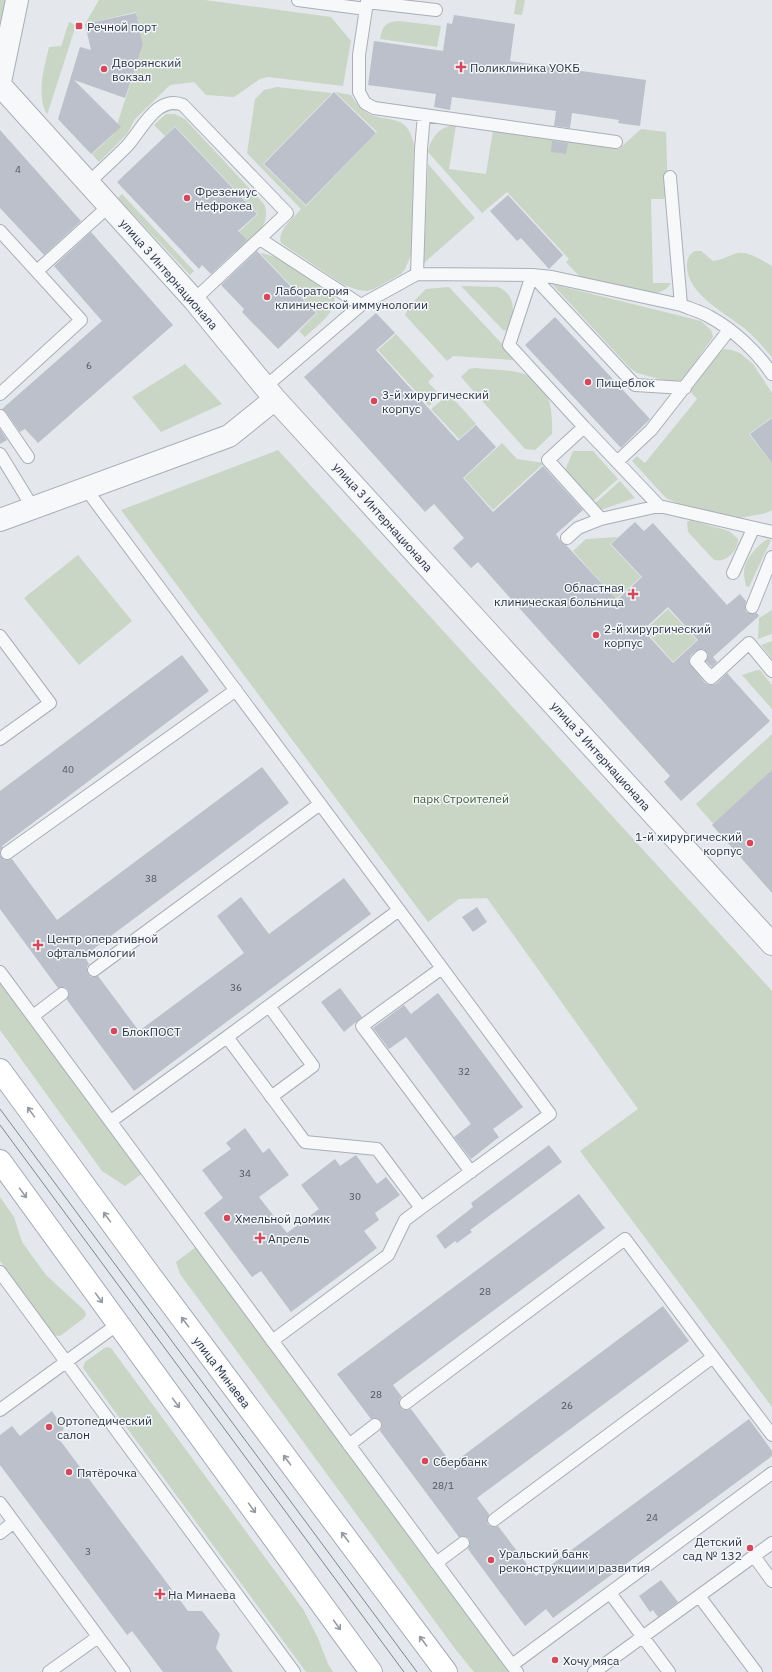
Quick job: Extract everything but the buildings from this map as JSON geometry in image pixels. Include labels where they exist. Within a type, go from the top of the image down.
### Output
[{"type":"main road","name":"улица Минаева","points":[[0,1070],[149,1274],[446,1672]]},
{"type":"main road","points":[[0,1161],[371,1672]]},
{"type":"street","points":[[0,84],[17,0]]},
{"type":"street","name":"улица 3 Интернационала","points":[[0,84],[194,300],[270,393],[772,944]]},
{"type":"street","points":[[0,520],[229,436],[270,393]]},
{"type":"lane","points":[[298,0],[366,9]]},
{"type":"lane","points":[[436,10],[367,2],[359,55],[359,92],[362,100],[369,106],[374,108],[616,142]]},
{"type":"lane","points":[[88,183],[128,146],[141,127],[158,110],[170,102],[178,103],[183,106],[287,213],[194,300]]},
{"type":"lane","points":[[417,274],[421,149],[424,115]]},
{"type":"lane","points":[[670,177],[681,305]]},
{"type":"lane","points":[[36,271],[109,206]]},
{"type":"lane","points":[[0,230],[81,320],[0,394]]},
{"type":"lane","points":[[260,239],[361,305]]},
{"type":"lane","points":[[270,393],[361,305],[417,274],[532,275],[552,277],[681,305],[710,316],[729,330],[760,358],[772,374]]},
{"type":"lane","points":[[532,275],[635,385],[685,388]]},
{"type":"lane","points":[[532,275],[509,345],[659,506]]},
{"type":"lane","points":[[617,462],[652,430],[729,330]]},
{"type":"lane","points":[[0,416],[28,456]]},
{"type":"lane","points":[[584,427],[548,460],[601,519]]},
{"type":"lane","points":[[0,454],[33,508]]},
{"type":"lane","points":[[86,489],[550,1114],[405,1220],[388,1255],[272,1341]]},
{"type":"lane","points":[[566,538],[578,528],[601,519],[659,506],[753,529],[772,532]]},
{"type":"lane","points":[[733,573],[753,529]]},
{"type":"lane","points":[[752,607],[772,557]]},
{"type":"lane","points":[[0,636],[50,703],[0,739]]},
{"type":"lane","points":[[701,656],[696,661],[711,678],[749,642],[772,671]]},
{"type":"lane","points":[[7,853],[236,690]]},
{"type":"lane","points":[[94,970],[320,804]]},
{"type":"lane","points":[[111,1121],[399,910]]},
{"type":"lane","points":[[442,968],[362,1026],[471,1172]]},
{"type":"lane","points":[[0,972],[514,1668],[610,1593],[772,1473]]},
{"type":"lane","points":[[33,1016],[62,994]]},
{"type":"lane","points":[[269,1006],[313,1066],[271,1097]]},
{"type":"lane","points":[[227,1037],[305,1142],[377,1149],[421,1208]]},
{"type":"lane","points":[[406,1403],[625,1239],[772,1435]]},
{"type":"lane","points":[[0,1272],[294,1672]]},
{"type":"lane","points":[[0,1410],[118,1324]]},
{"type":"lane","points":[[494,1520],[713,1357]]},
{"type":"lane","points":[[349,1445],[375,1425]]},
{"type":"lane","points":[[0,1503],[124,1672]]},
{"type":"lane","points":[[0,1533],[14,1522]]},
{"type":"lane","points":[[436,1563],[463,1543]]},
{"type":"lane","points":[[594,1672],[772,1543]]},
{"type":"lane","points":[[754,1556],[772,1581]]},
{"type":"lane","points":[[610,1593],[669,1672]]},
{"type":"lane","points":[[699,1596],[756,1672]]},
{"type":"lane","points":[[48,1672],[98,1636]]},
{"type":"green space","points":[[0,0],[6,0],[0,27]]},
{"type":"green space","points":[[99,0],[205,0],[331,17],[351,41],[343,86],[268,77],[260,79],[234,97],[206,95],[194,82],[170,85],[135,119],[127,134],[99,162],[92,154],[114,134],[143,45],[136,12],[85,24]]},
{"type":"green space","points":[[516,0],[525,0],[522,15],[514,14]]},
{"type":"green space","points":[[399,21],[441,26],[437,47],[380,39],[385,26],[391,22]]},
{"type":"green space","points":[[69,22],[76,25],[47,115],[41,90],[49,47],[61,46]]},
{"type":"green space","points":[[277,87],[332,93],[263,164],[306,206],[377,132],[335,92],[351,95],[361,108],[373,116],[401,122],[406,126],[414,144],[411,255],[405,269],[401,274],[374,289],[367,291],[358,290],[344,285],[281,243],[281,233],[301,209],[247,153],[255,99],[264,90]]},
{"type":"green space","points":[[166,114],[175,114],[185,119],[264,204],[266,219],[259,232],[236,253],[227,243],[258,214],[175,126],[165,136],[154,125]]},
{"type":"green space","points":[[456,125],[449,169],[486,174],[493,130],[619,149],[641,129],[666,132],[668,195],[663,199],[651,199],[653,283],[671,283],[670,285],[665,290],[656,293],[581,278],[566,262],[569,259],[507,192],[482,213],[428,152],[431,142],[437,133],[445,128]]},
{"type":"green space","points":[[428,164],[475,218],[424,263]]},
{"type":"green space","points":[[122,194],[194,271],[190,275],[118,198]]},
{"type":"green space","points":[[695,251],[701,251],[713,261],[734,254],[744,253],[754,256],[772,266],[772,357],[748,331],[708,302],[693,285],[689,276],[687,263],[690,255]]},
{"type":"green space","points":[[262,253],[278,258],[332,292],[334,305],[331,311],[327,317],[305,337],[299,331],[317,313],[261,254]]},
{"type":"green space","points":[[552,284],[701,321],[711,330],[713,337],[683,379],[674,383],[637,373],[630,368]]},
{"type":"green space","points":[[461,286],[498,287],[504,290],[513,306],[510,331],[503,330]]},
{"type":"green space","points":[[449,287],[515,358],[512,360],[453,356],[447,361],[405,315],[410,305],[426,289]]},
{"type":"green space","points":[[396,334],[434,376],[428,382],[440,395],[429,406],[378,350]]},
{"type":"green space","points":[[724,349],[740,353],[753,364],[772,393],[772,417],[749,434],[772,463],[772,510],[766,513],[740,518],[687,508],[666,498],[632,461],[637,456],[645,463],[697,399],[690,391]]},
{"type":"green space","points":[[185,364],[222,404],[161,432],[132,397]]},
{"type":"green space","points":[[475,368],[521,373],[531,377],[544,389],[548,397],[552,415],[552,434],[535,450],[525,449],[461,377],[469,369]]},
{"type":"green space","points":[[449,394],[476,424],[459,439],[431,409]]},
{"type":"green space","points":[[502,443],[517,459],[544,463],[493,510],[464,478]]},
{"type":"green space","name":"парк Строителей","points":[[278,450],[772,991],[772,1407],[580,1151],[638,1109],[487,898],[459,899],[428,922],[121,510]]},
{"type":"green space","points":[[573,451],[593,451],[618,479],[591,503],[564,473]]},
{"type":"green space","points":[[620,481],[635,498],[598,511],[593,505]]},
{"type":"green space","points":[[690,520],[729,531],[738,539],[734,552],[723,560],[714,560],[688,532],[687,522]]},
{"type":"green space","points":[[618,537],[610,544],[641,577],[616,599],[573,551],[586,539]]},
{"type":"green space","points":[[768,539],[771,540],[749,587],[746,586],[744,573],[746,563],[752,553]]},
{"type":"green space","points":[[78,555],[132,621],[79,665],[24,598]]},
{"type":"green space","points":[[668,609],[697,640],[673,662],[645,630]]},
{"type":"green space","points":[[772,610],[772,634],[758,639],[759,618]]},
{"type":"green space","points":[[772,641],[772,659],[761,645]]},
{"type":"green space","points":[[760,670],[772,685],[772,709],[742,675]]},
{"type":"green space","points":[[772,734],[772,776],[716,827],[696,804]]},
{"type":"green space","points":[[0,980],[143,1173],[125,1186],[102,1171],[0,1030]]},
{"type":"green space","points":[[0,1197],[14,1217],[22,1242],[46,1275],[85,1311],[86,1315],[84,1318],[60,1336],[54,1335],[0,1261]]},
{"type":"green space","points":[[196,1247],[510,1672],[474,1672],[456,1650],[180,1274],[176,1262]]},
{"type":"green space","points":[[106,1347],[111,1348],[303,1609],[333,1672],[306,1672],[83,1368],[85,1362]]},
{"type":"tram line","points":[[0,1109],[417,1672]]},
{"type":"tram line","points":[[0,1125],[404,1672]]},
{"type":"place","name":"Речной порт","points":[[79,26]]},
{"type":"place","name":"Поликлиника УОКБ","points":[[461,67]]},
{"type":"place","name":"Дворянский вокзал","points":[[104,69]]},
{"type":"place","name":"Фрезениус Нефрокеа","points":[[187,198]]},
{"type":"place","name":"Лаборатория клинической иммунологии","points":[[267,297]]},
{"type":"place","name":"Пищеблок","points":[[588,382]]},
{"type":"place","name":"3-й хирургический корпус","points":[[374,401]]},
{"type":"place","name":"Областная клиническая больница","points":[[633,594]]},
{"type":"place","name":"2-й хирургический корпус","points":[[596,635]]},
{"type":"place","name":"1-й хирургический корпус","points":[[750,843]]},
{"type":"place","name":"Центр оперативной офтальмологии","points":[[38,945]]},
{"type":"place","name":"БлокПОСТ","points":[[114,1031]]},
{"type":"place","name":"Хмельной домик","points":[[227,1218]]},
{"type":"place","name":"Апрель","points":[[260,1238]]},
{"type":"place","name":"Ортопедический салон","points":[[49,1427]]},
{"type":"place","name":"Сбербанк","points":[[425,1461]]},
{"type":"place","name":"Пятёрочка","points":[[69,1472]]},
{"type":"place","name":"Детский сад № 132","points":[[750,1548]]},
{"type":"place","name":"Уральский банк реконструкции и развития","points":[[491,1560]]},
{"type":"place","name":"На Минаева","points":[[160,1594]]},
{"type":"place","name":"Хочу мяса","points":[[555,1660]]}]
